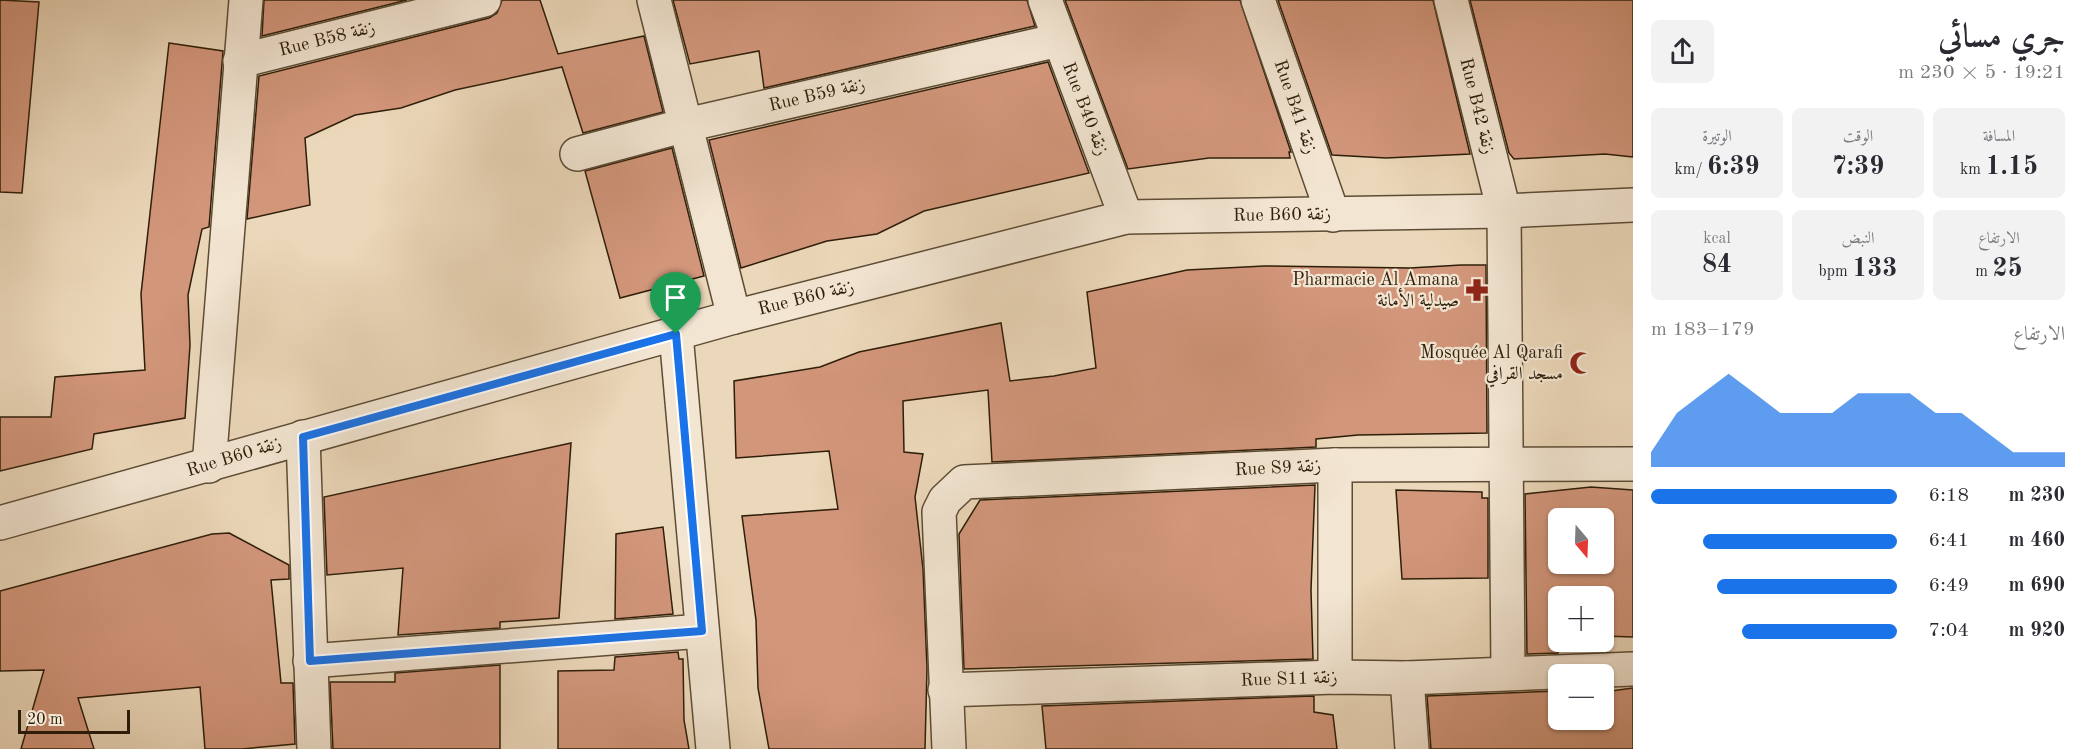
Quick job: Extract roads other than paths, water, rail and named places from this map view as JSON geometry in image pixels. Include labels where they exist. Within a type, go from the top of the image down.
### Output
[{"type":"street","points":[[209,466],[246,0]]},
{"type":"street","name":"Rue B58 زنقة","points":[[240,61],[484,0]]},
{"type":"street","points":[[654,0],[734,317]]},
{"type":"street","name":"Rue B40 زنقة","points":[[1045,0],[1126,217]]},
{"type":"street","name":"Rue B41 زنقة","points":[[1258,0],[1333,215]]},
{"type":"street","name":"Rue B42 زنقة","points":[[1451,0],[1504,211],[1508,672]]},
{"type":"street","name":"Rue B59 زنقة","points":[[577,154],[686,125],[1059,39]]},
{"type":"street","name":"Rue B60 زنقة","points":[[0,523],[734,317],[1126,217],[1504,211],[1633,205]]},
{"type":"street","points":[[676,334],[713,749]]},
{"type":"street","points":[[303,437],[314,749]]},
{"type":"street","name":"Rue S9 زنقة","points":[[945,690],[939,512],[945,500],[964,482],[1335,465],[1633,464]]},
{"type":"street","points":[[1335,465],[1335,677]]},
{"type":"street","points":[[310,661],[702,631]]},
{"type":"street","name":"Rue S11 زنقة","points":[[945,690],[1335,677],[1407,678],[1508,672],[1633,669]]},
{"type":"street","points":[[1407,678],[1412,749]]},
{"type":"street","points":[[945,690],[949,749]]},
{"type":"place","name":"Pharmacie Al Amana صيدلية الأمانة","points":[[1477,290]]},
{"type":"place","name":"Mosquée Al Qarafi مسجد القرافي","points":[[1581,363]]}]
